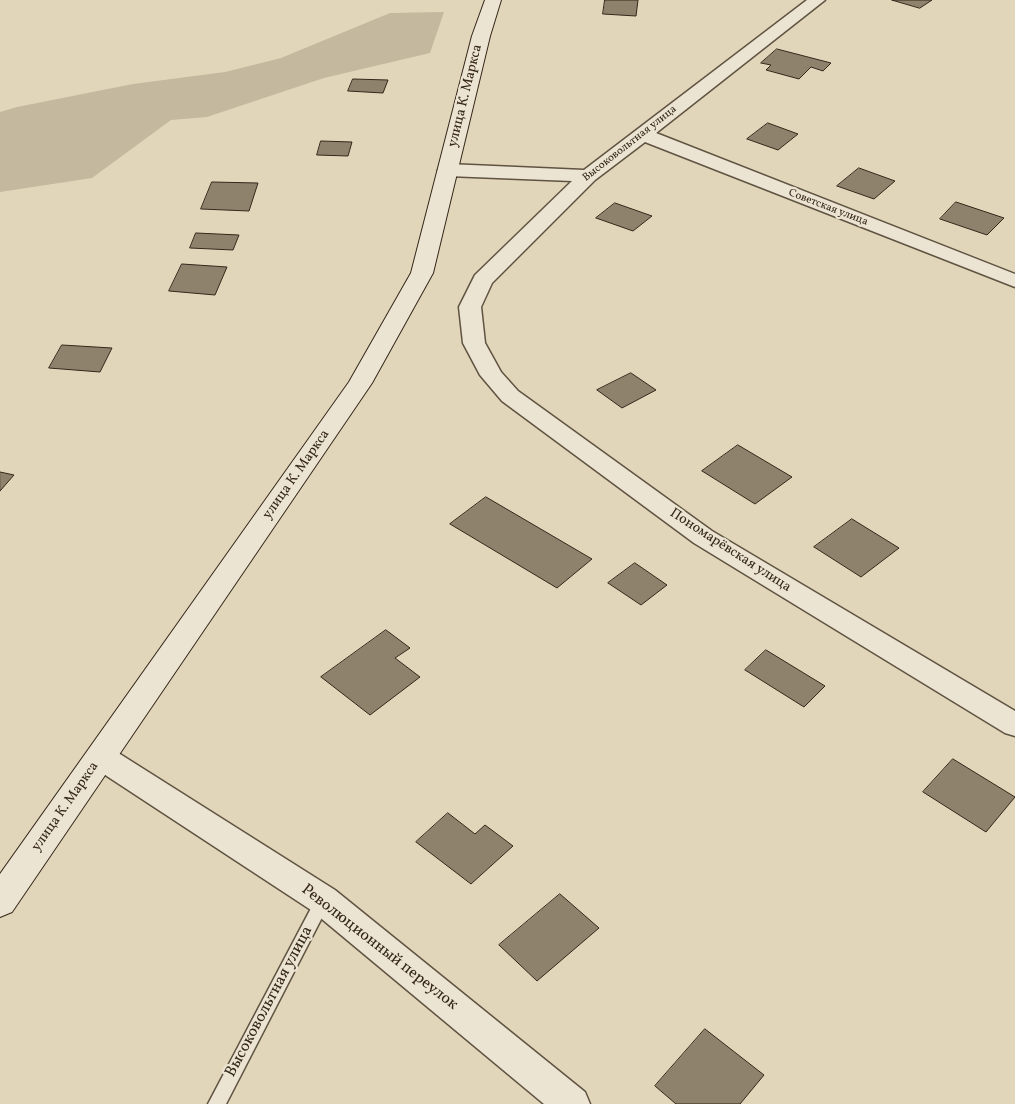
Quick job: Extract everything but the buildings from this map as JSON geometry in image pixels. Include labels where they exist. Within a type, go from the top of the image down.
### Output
[{"type":"main road","name":"улица К. Маркса","points":[[0,902],[360,383],[422,274],[481,36],[494,0]]},
{"type":"street","name":"Высоковольтная улица","points":[[474,342],[470,307],[483,280],[588,176],[817,0]]},
{"type":"street","name":"Советская улица","points":[[642,134],[1015,281]]},
{"type":"street","points":[[448,170],[588,176]]},
{"type":"street","name":"Пономарёвская улица","points":[[474,342],[491,375],[510,396],[703,537],[1015,725]]},
{"type":"street","name":"Революционный переулок","points":[[101,757],[324,900],[572,1104]]},
{"type":"lane","name":"Высоковольтная улица","points":[[217,1104],[324,900]]},
{"type":"shaded area","points":[[444,12],[430,53],[324,78],[207,117],[171,120],[92,178],[0,192],[0,112],[133,84],[225,72],[281,58],[390,13]]}]
